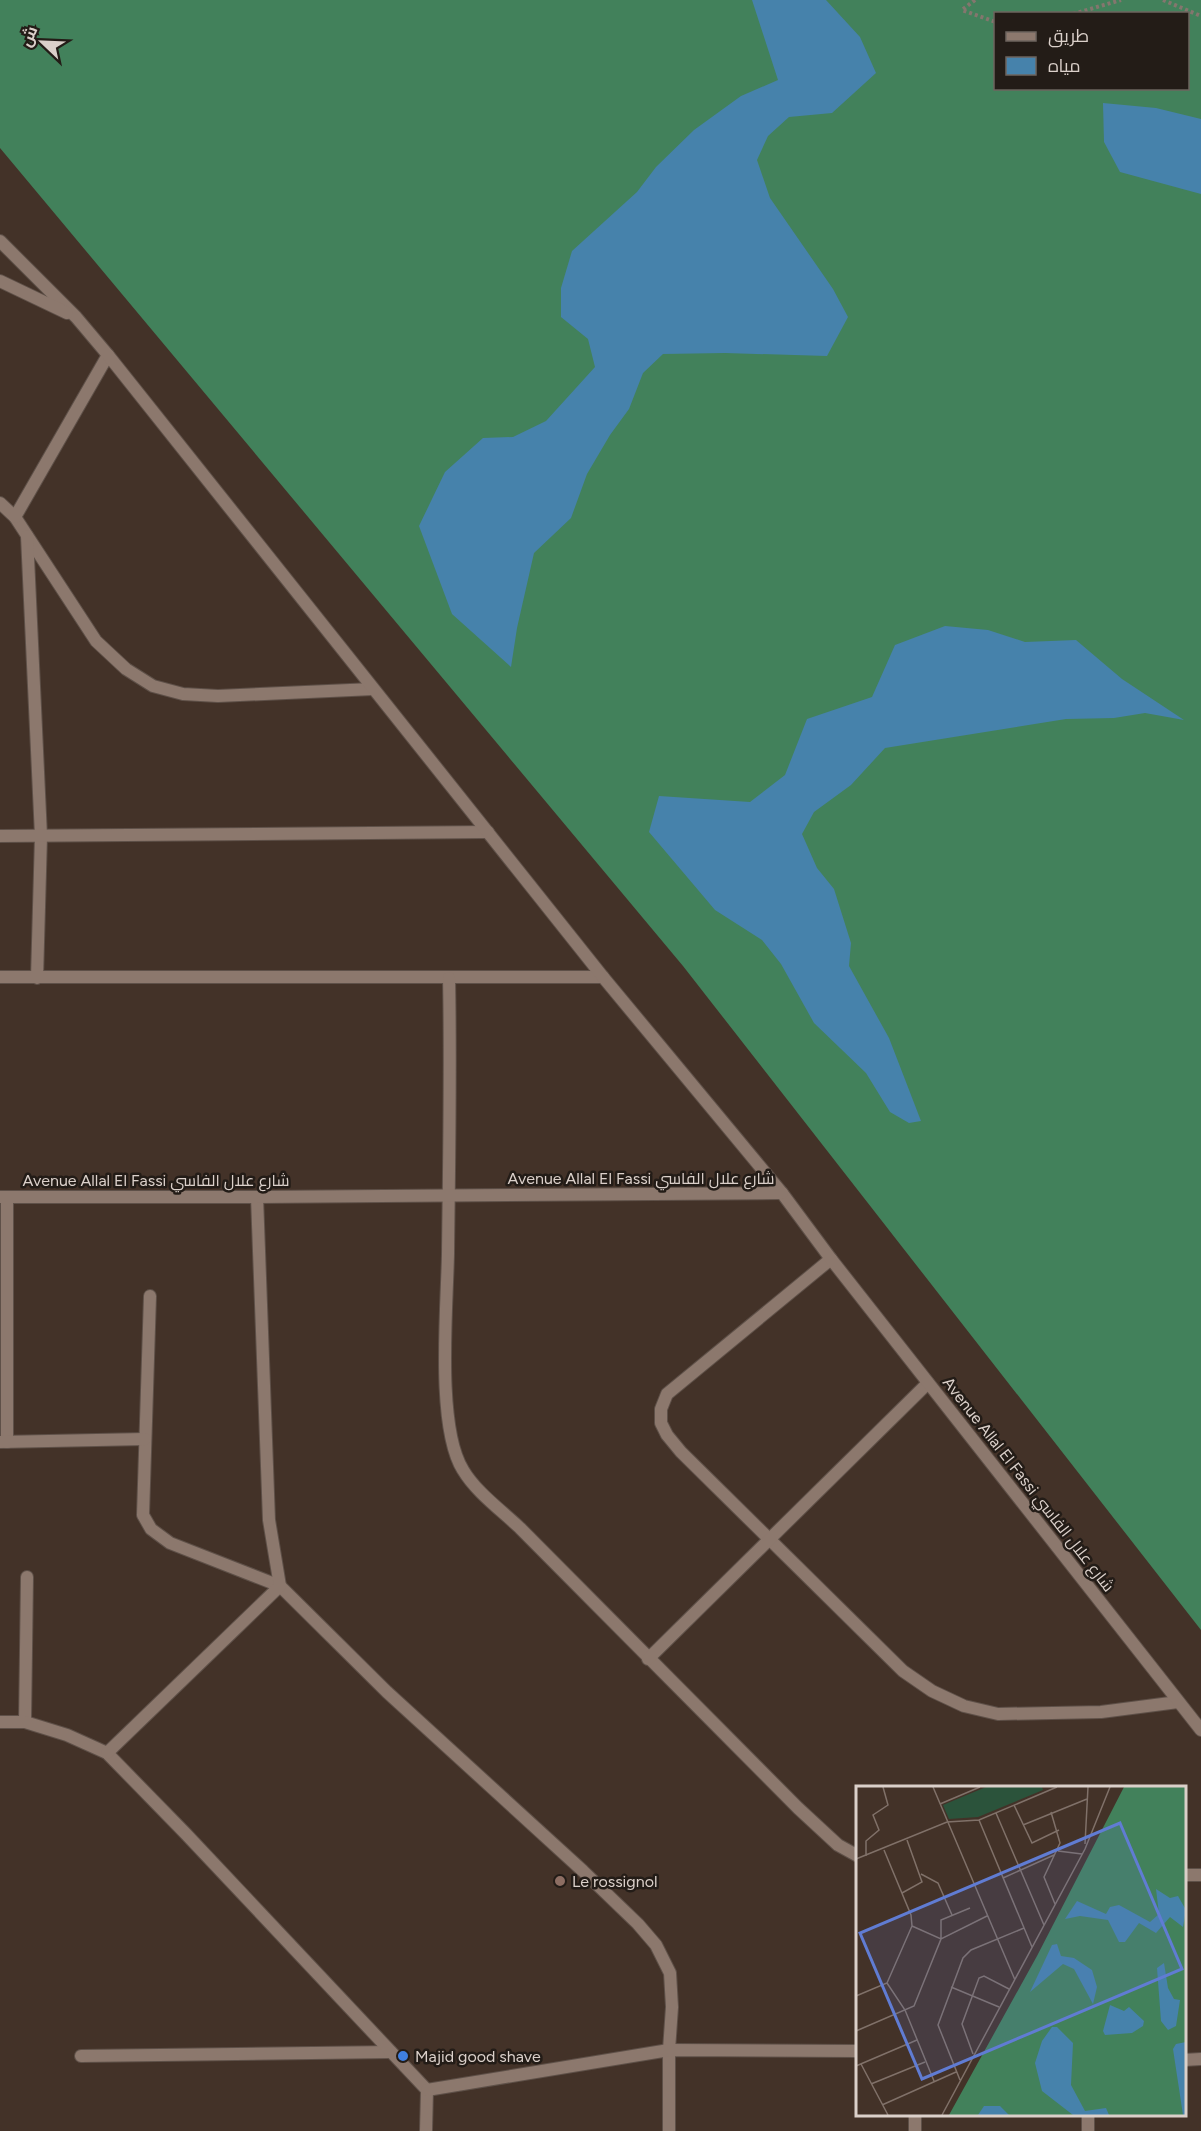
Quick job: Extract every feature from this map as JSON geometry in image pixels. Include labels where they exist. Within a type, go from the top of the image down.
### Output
[{"type":"street","points":[[0,241],[76,317],[108,355],[603,977],[782,1193]]},
{"type":"street","points":[[0,281],[76,317]]},
{"type":"street","points":[[15,517],[108,355]]},
{"type":"street","points":[[0,503],[15,517],[96,640],[126,669],[153,686],[183,694],[218,696],[373,689]]},
{"type":"street","points":[[27,535],[41,836],[37,978]]},
{"type":"street","points":[[0,836],[488,832]]},
{"type":"street","points":[[0,977],[603,977]]},
{"type":"street","points":[[449,978],[451,1080],[446,1371],[451,1441],[462,1470],[479,1490],[520,1528],[798,1808],[838,1845],[856,1855]]},
{"type":"street","name":"Avenue Allal El Fassi شارع علال الفاسي","points":[[3,1197],[782,1193],[831,1259],[1201,1730]]},
{"type":"street","points":[[3,1197],[4,1442],[145,1439]]},
{"type":"street","points":[[257,1197],[269,1520],[280,1586]]},
{"type":"street","points":[[831,1259],[667,1394],[661,1409],[661,1423],[667,1435],[903,1671],[932,1691],[964,1706],[998,1714],[1101,1712],[1178,1702]]},
{"type":"street","points":[[150,1296],[143,1515],[151,1529],[170,1543],[280,1586],[387,1692],[583,1870],[650,1938],[670,1973],[672,2007],[669,2050],[669,2131]]},
{"type":"street","points":[[648,1659],[928,1383]]},
{"type":"street","points":[[25,1722],[27,1578]]},
{"type":"street","points":[[107,1753],[280,1586]]},
{"type":"street","points":[[0,1722],[25,1722],[67,1735],[107,1753],[427,2090],[426,2131]]},
{"type":"street","points":[[427,2090],[669,2050],[856,2051]]},
{"type":"street","points":[[81,2056],[391,2052]]},
{"type":"street","points":[[1186,2060],[1201,2059]]},
{"type":"path","points":[[975,0],[962,10],[994,21]]},
{"type":"path","points":[[1079,12],[1121,0]]},
{"type":"path","points":[[1163,0],[1201,16]]},
{"type":"green space","points":[[0,0],[1201,0],[1201,1630],[683,966],[0,148]]},
{"type":"water","points":[[752,0],[826,0],[860,37],[876,73],[832,113],[789,117],[768,136],[757,160],[770,198],[833,289],[848,317],[827,356],[663,354],[643,373],[629,409],[610,435],[587,474],[571,518],[534,553],[517,628],[511,667],[452,614],[419,526],[445,472],[483,438],[513,437],[546,421],[595,367],[588,339],[561,317],[561,288],[572,251],[637,192],[656,167],[694,130],[741,96],[778,80]]},
{"type":"water","points":[[1103,103],[1156,108],[1201,119],[1201,194],[1120,172],[1104,142]]},
{"type":"water","points":[[945,626],[988,630],[1025,642],[1076,640],[1122,679],[1184,720],[1145,713],[1114,718],[1066,719],[885,748],[851,785],[814,812],[802,834],[817,868],[834,889],[851,943],[849,966],[889,1038],[921,1121],[909,1123],[890,1112],[866,1073],[814,1023],[781,964],[762,940],[715,910],[649,832],[659,796],[750,802],[785,775],[807,719],[872,697],[895,645]]},
{"type":"place","name":"Le rossignol","points":[[560,1881]]},
{"type":"place","name":"Majid good shave","points":[[403,2056]]}]
